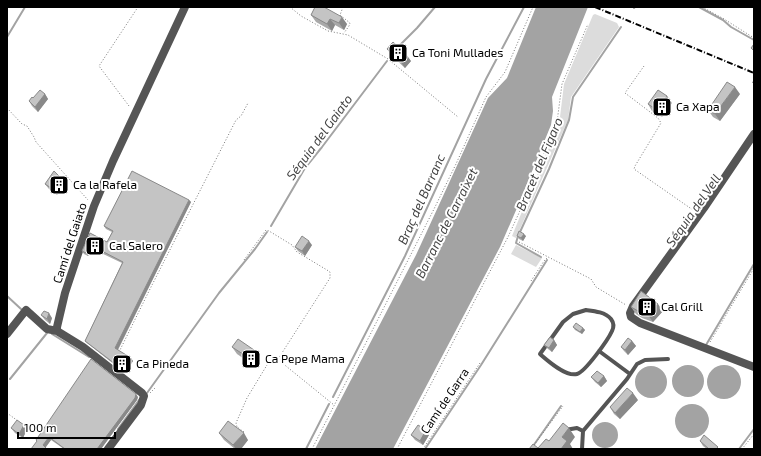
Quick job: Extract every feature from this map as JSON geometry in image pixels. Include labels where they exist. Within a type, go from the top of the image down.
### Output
[{"type":"street","name":"Camí del Gaiato","points":[[57,331],[65,293],[94,206],[113,161],[185,7]]},
{"type":"street","points":[[754,134],[700,215],[631,311],[631,317],[640,323],[754,367]]},
{"type":"street","points":[[7,334],[26,310],[47,329],[57,331],[83,347],[142,393],[144,396],[141,404],[108,449]]},
{"type":"lane","points":[[586,310],[601,312],[611,319],[614,324],[613,330],[599,351],[582,371],[577,374],[567,373],[540,354],[563,322],[573,314],[586,310]]},
{"type":"lane","points":[[599,351],[630,374]]},
{"type":"lane","points":[[582,449],[583,431],[637,364],[645,360],[668,359]]},
{"type":"lane","points":[[562,432],[566,429],[577,428],[583,431]]},
{"type":"path","points":[[136,112],[132,109],[100,66],[138,7]]},
{"type":"path","points":[[290,7],[301,16],[328,31],[344,34],[358,40],[388,59],[458,118]]},
{"type":"path","points":[[343,7],[340,15],[350,23],[344,34]]},
{"type":"path","points":[[312,449],[456,164],[486,97],[504,72],[533,7]]},
{"type":"path","points":[[702,7],[754,38]]},
{"type":"path","points":[[397,449],[508,237],[524,202],[557,122],[562,84],[588,24]]},
{"type":"path","points":[[644,66],[625,93],[658,118],[661,123],[634,169],[700,215]]},
{"type":"path","points":[[117,356],[236,120],[241,116],[248,103]]},
{"type":"path","points":[[7,108],[22,124],[27,126],[36,142],[94,206]]},
{"type":"path","points":[[244,260],[266,230],[269,230],[292,245],[297,252],[330,272],[330,278],[280,356],[280,360]]},
{"type":"path","points":[[519,242],[591,279],[596,287],[631,311]]},
{"type":"path","points":[[531,282],[548,257]]},
{"type":"path","points":[[706,349],[754,268]]},
{"type":"path","points":[[244,432],[237,427],[236,423],[242,408],[267,365],[272,360],[280,360],[334,406]]},
{"type":"path","name":"Camí de Garra","points":[[423,449],[480,363]]},
{"type":"path","points":[[532,449],[562,406]]},
{"type":"path","points":[[7,413],[21,423]]},
{"type":"path","points":[[742,449],[754,434]]},
{"type":"shaded area","points":[[595,14],[617,23],[619,27],[571,97],[568,120],[516,238],[512,236],[560,117],[564,84],[593,15]]},
{"type":"shaded area","points":[[516,245],[542,258],[536,267],[511,254]]},
{"type":"water","name":"Barranc de Carraixet","points":[[536,7],[588,7],[552,97],[553,111],[551,125],[500,247],[393,449],[315,449],[416,255],[488,98],[507,78]]},
{"type":"water","points":[[688,365],[697,368],[701,372],[704,381],[701,390],[697,394],[688,397],[679,394],[675,390],[672,381],[675,372],[679,368]]},
{"type":"water","points":[[721,365],[727,365],[736,370],[740,376],[740,388],[736,394],[727,399],[721,399],[712,394],[707,385],[707,379],[712,370]]},
{"type":"water","points":[[648,366],[654,366],[664,373],[667,382],[666,388],[660,395],[654,398],[648,398],[638,391],[635,385],[635,379],[642,369]]},
{"type":"water","points":[[689,404],[695,404],[699,405],[706,411],[709,421],[708,428],[702,435],[695,438],[689,438],[685,437],[678,431],[675,424],[675,418],[676,414],[682,407]]},
{"type":"water","points":[[605,422],[614,426],[618,435],[614,444],[605,448],[596,444],[592,435],[596,426]]},
{"type":"building","points":[[315,7],[324,7],[342,17],[339,23],[330,19],[327,24],[311,15]]},
{"type":"building","points":[[393,42],[406,54],[400,61],[387,49]]},
{"type":"building","points":[[754,44],[754,51],[751,48]]},
{"type":"building","points":[[727,82],[735,87],[715,114],[708,110]]},
{"type":"building","points":[[40,90],[45,94],[35,107],[29,101]]},
{"type":"building","points":[[658,90],[667,96],[657,110],[648,104]]},
{"type":"building","points":[[54,171],[64,181],[54,190],[45,184]]},
{"type":"building","points":[[132,171],[189,200],[115,348],[131,358],[123,370],[85,341],[123,262],[98,249],[89,247],[86,253],[82,251],[90,233],[107,242],[113,231],[104,226]]},
{"type":"building","points":[[519,231],[524,234],[521,238],[517,236]]},
{"type":"building","points":[[302,236],[309,241],[302,251],[295,247]]},
{"type":"building","points":[[641,291],[658,304],[648,315],[631,307]]},
{"type":"building","points":[[44,311],[49,313],[47,319],[41,315]]},
{"type":"building","points":[[576,323],[583,328],[580,332],[573,327]]},
{"type":"building","points":[[550,337],[554,340],[549,348],[544,345]]},
{"type":"building","points":[[628,338],[632,341],[625,350],[621,347]]},
{"type":"building","points":[[238,339],[254,350],[249,358],[232,347]]},
{"type":"building","points":[[91,359],[136,394],[135,398],[97,449],[65,449],[49,437],[43,445],[47,449],[31,449],[37,441],[36,440]]},
{"type":"building","points":[[597,371],[604,376],[598,383],[591,377]]},
{"type":"building","points":[[627,388],[633,393],[615,413],[610,407]]},
{"type":"building","points":[[17,420],[24,425],[19,434],[11,428]]},
{"type":"building","points":[[228,421],[244,433],[233,445],[219,433]]},
{"type":"building","points":[[563,423],[569,428],[562,437],[567,441],[561,449],[529,449],[533,444],[538,448],[546,439],[549,441]]},
{"type":"building","points":[[418,425],[426,430],[420,441],[411,435]]},
{"type":"building","points":[[704,435],[718,447],[716,449],[709,449],[700,441]]},
{"type":"waterway","points":[[7,37],[25,7]]},
{"type":"waterway","name":"Séquia del Gaiato","points":[[397,48],[435,7]]},
{"type":"waterway","name":"Braç del Barranc","points":[[333,397],[405,256],[486,79],[524,7]]},
{"type":"waterway","name":"Séquia del Vell","points":[[699,7],[723,20],[731,27],[754,40]]},
{"type":"waterway","name":"Bracet del Figaro","points":[[520,232],[549,169],[569,120],[573,97],[621,27]]},
{"type":"waterway","name":"Séquia del Gaiato","points":[[271,226],[305,168],[387,61]]},
{"type":"waterway","name":"Séquia del Gaiato","points":[[147,393],[219,293],[267,232]]},
{"type":"waterway","name":"Bracet del Figaro","points":[[518,236],[516,243],[541,257]]},
{"type":"waterway","name":"Bracet del Figaro","points":[[425,449],[481,365],[547,260]]},
{"type":"waterway","points":[[706,345],[754,264]]},
{"type":"waterway","points":[[7,296],[21,309]]},
{"type":"waterway","points":[[10,379],[47,333],[46,332]]},
{"type":"waterway","points":[[52,334],[89,357]]},
{"type":"waterway","name":"Séquia del Gaiato","points":[[118,429],[139,400]]},
{"type":"waterway","name":"Braç del Barranc","points":[[306,449],[329,404]]},
{"type":"waterway","name":"Séquia del Vell","points":[[531,449],[561,406]]},
{"type":"waterway","points":[[739,449],[754,429]]},
{"type":"railway","points":[[595,7],[754,73]]},
{"type":"place","name":"Ca Toni Mullades","points":[[398,53]]},
{"type":"place","name":"Ca Xapa","points":[[662,107]]},
{"type":"place","name":"Ca la Rafela","points":[[59,185]]},
{"type":"place","name":"Cal Salero","points":[[95,246]]},
{"type":"place","name":"Cal Grill","points":[[647,307]]},
{"type":"place","name":"Ca Pepe Mama","points":[[251,359]]},
{"type":"place","name":"Ca Pineda","points":[[122,364]]}]
